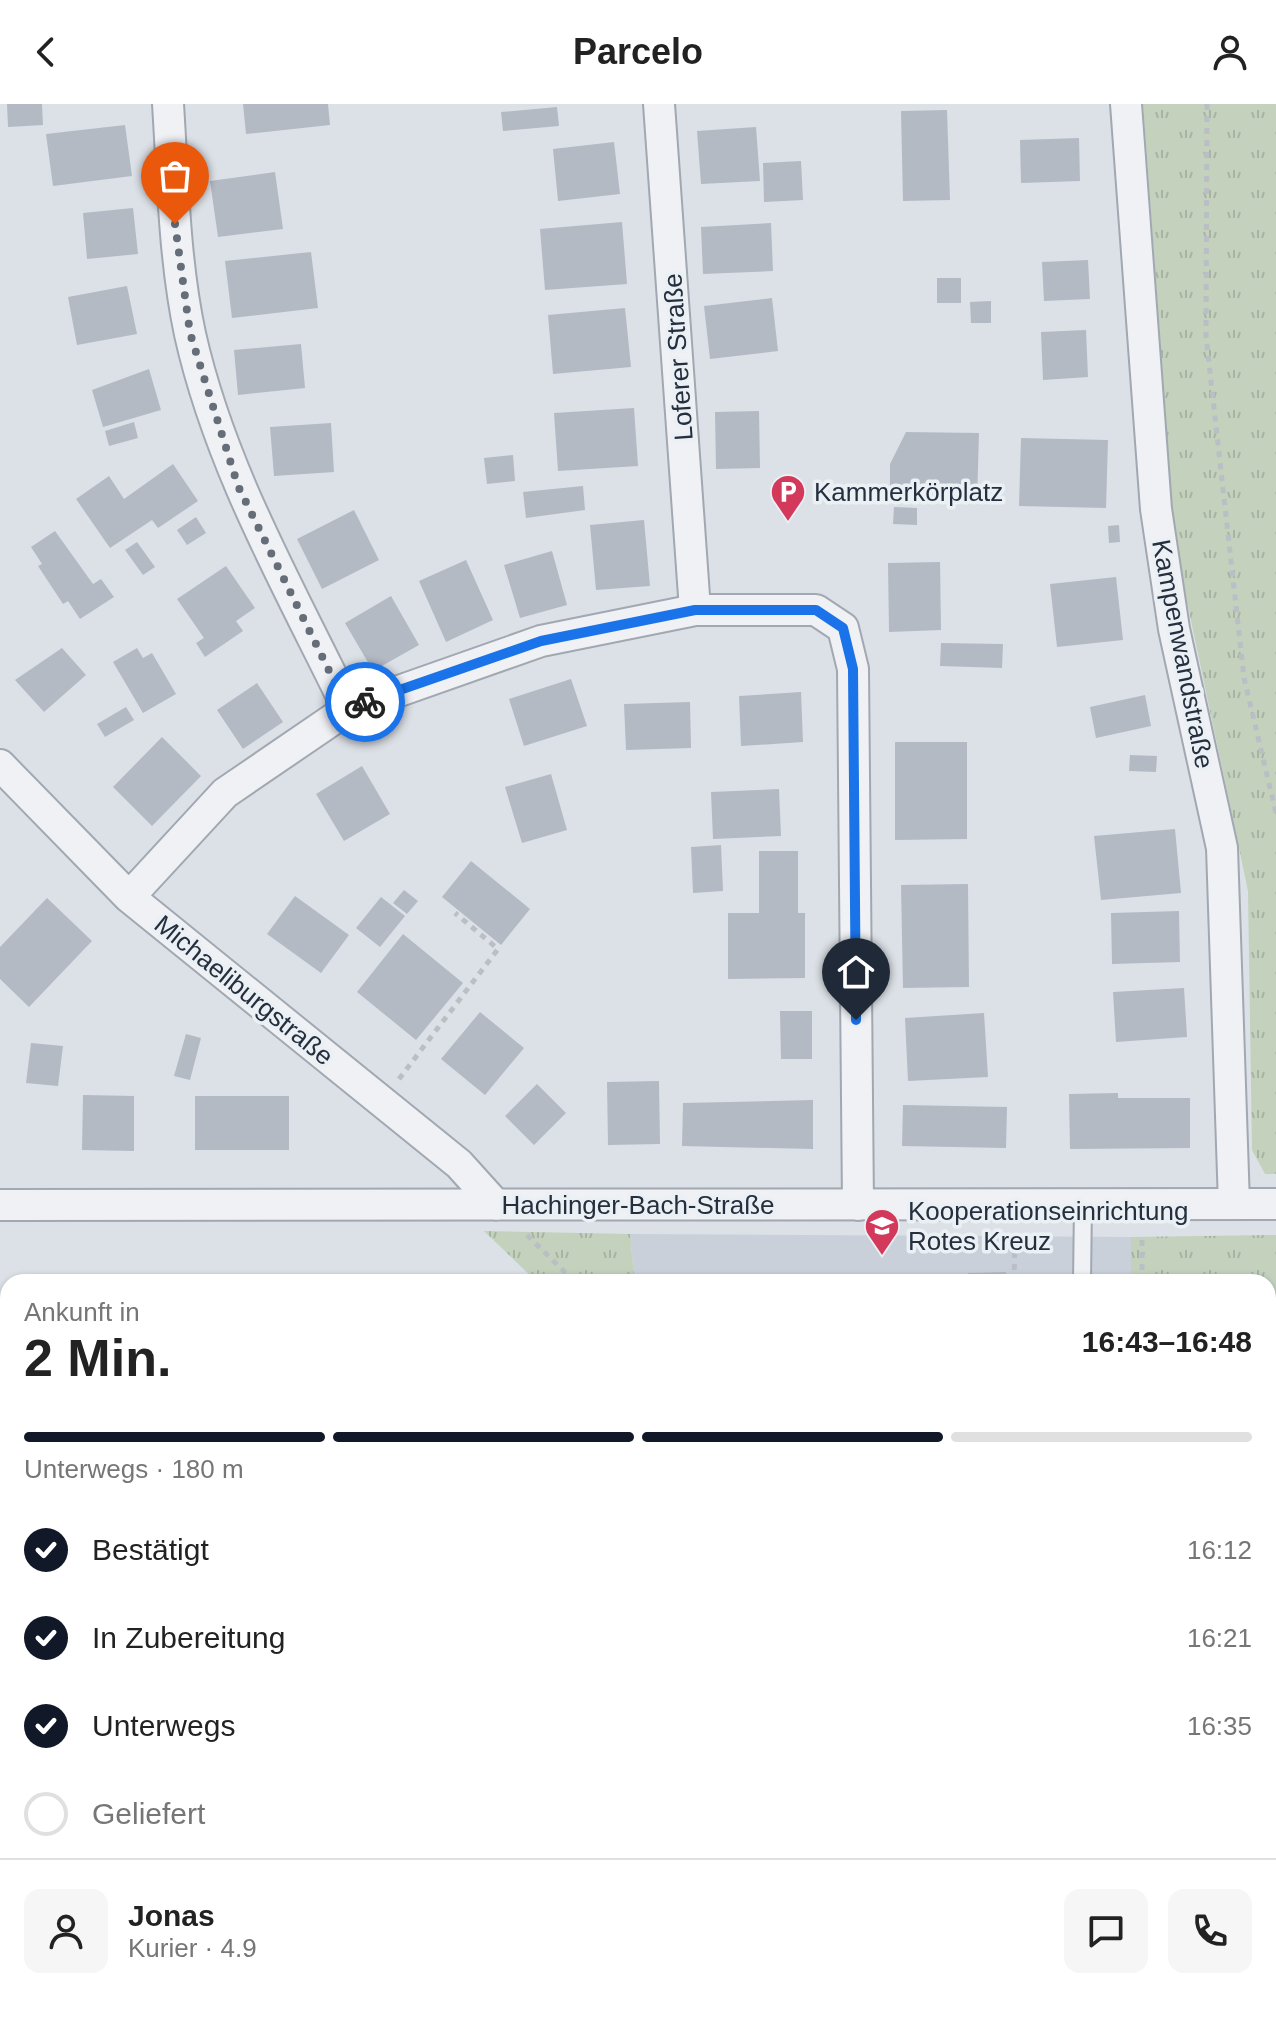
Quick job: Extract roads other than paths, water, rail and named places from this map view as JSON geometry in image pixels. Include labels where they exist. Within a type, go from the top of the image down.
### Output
[{"type":"street","points":[[168,104],[177,253],[197,360],[238,486],[348,709]]},
{"type":"street","name":"Loferer Straße","points":[[659,104],[695,610]]},
{"type":"street","name":"Kampenwandstraße","points":[[1126,104],[1156,509],[1174,629],[1222,848],[1234,1204]]},
{"type":"street","points":[[129,897],[225,793],[348,709],[541,641],[695,610],[816,610],[843,628],[853,669],[858,1205]]},
{"type":"street","name":"Michaeliburgstraße","points":[[0,765],[129,897],[459,1164],[496,1205]]},
{"type":"street","name":"Hachinger-Bach-Straße","points":[[0,1205],[1276,1204]]},
{"type":"lane","points":[[1082,1274],[1083,1204]]},
{"type":"place","name":"Kammerkörplatz","points":[[788,523]]},
{"type":"place","name":"Kooperationseinrichtung Rotes Kreuz","points":[[882,1257]]}]
